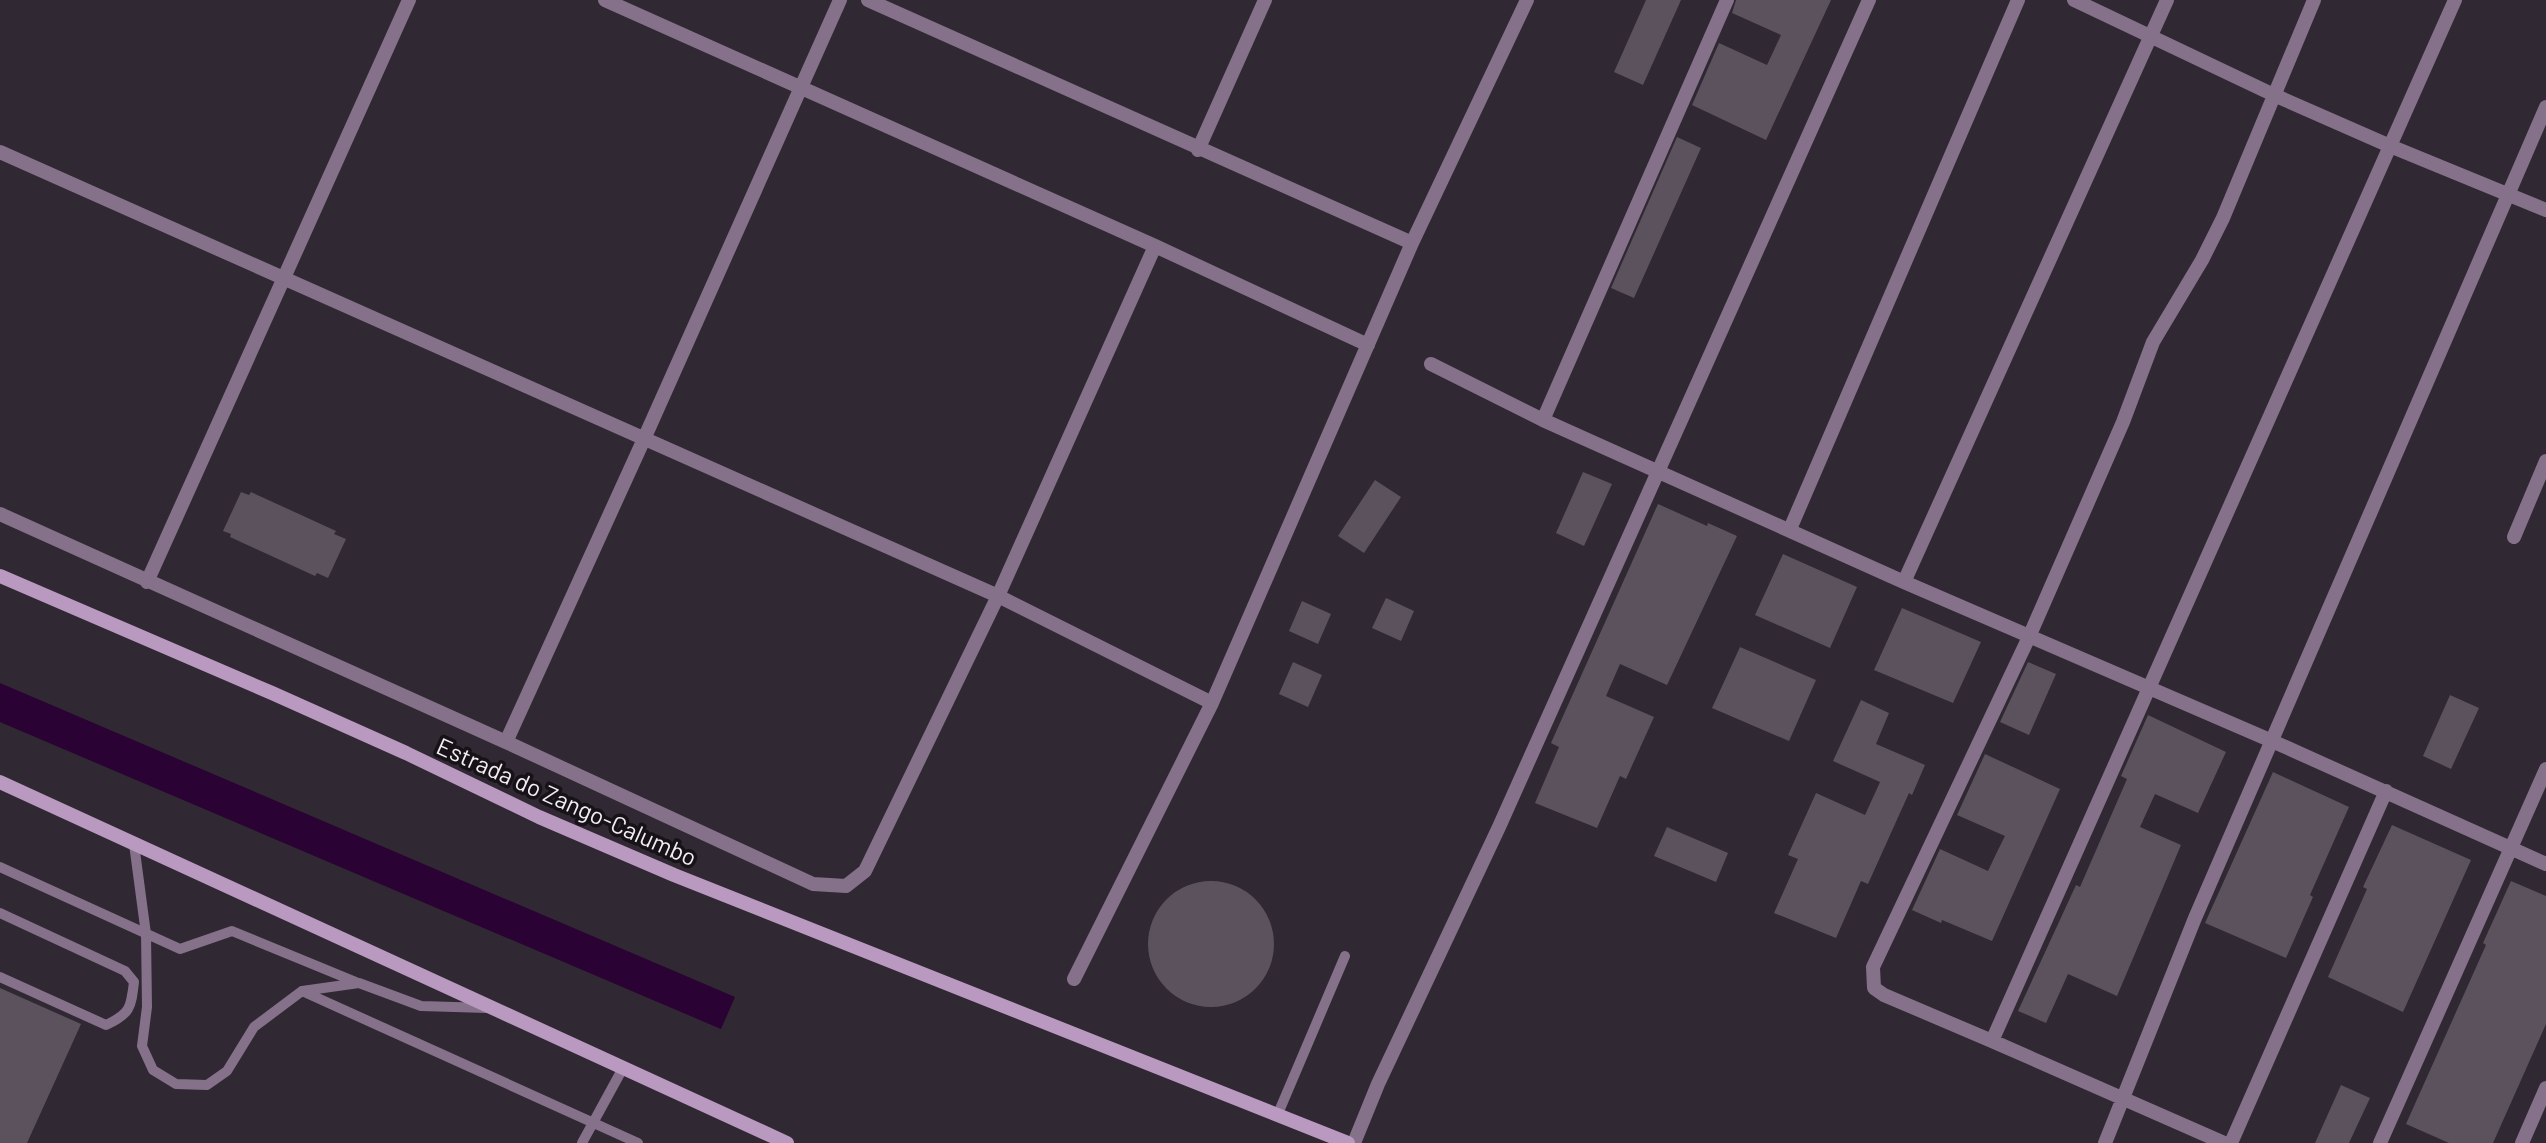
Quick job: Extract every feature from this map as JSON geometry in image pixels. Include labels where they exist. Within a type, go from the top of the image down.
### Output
[{"type":"main road","name":"Estrada do Zango-Calumbo","points":[[0,576],[285,698],[406,752],[539,817],[674,875],[1348,1143]]},
{"type":"main road","points":[[0,782],[787,1143]]},
{"type":"street","points":[[147,582],[409,0]]},
{"type":"street","points":[[605,0],[1155,246],[1368,345]]},
{"type":"street","points":[[506,742],[840,0]]},
{"type":"street","points":[[869,0],[1198,150],[1412,243]]},
{"type":"street","points":[[1198,150],[1265,0]]},
{"type":"street","points":[[1074,979],[1212,703],[1412,243],[1527,0]]},
{"type":"street","points":[[1543,420],[1727,0]]},
{"type":"street","points":[[1354,1143],[1378,1084],[1499,827],[1869,0]]},
{"type":"street","points":[[1790,529],[2018,0]]},
{"type":"street","points":[[2074,0],[2274,95],[2546,210]]},
{"type":"street","points":[[1903,582],[2167,0]]},
{"type":"street","points":[[2224,1143],[1884,995],[1874,988],[1873,967],[2029,637],[2123,422],[2154,342],[2223,218],[2314,0]]},
{"type":"street","points":[[1992,1041],[2455,0]]},
{"type":"street","points":[[2105,1143],[2195,918],[2546,107]]},
{"type":"street","points":[[0,152],[998,596],[1212,703]]},
{"type":"street","points":[[0,514],[813,884],[846,886],[865,871],[998,596],[1155,246]]},
{"type":"street","points":[[1431,364],[1543,420],[1903,582],[2272,741],[2546,864]]},
{"type":"street","points":[[2514,537],[2546,461]]},
{"type":"street","points":[[2380,1143],[2546,769]]},
{"type":"street","points":[[2231,1143],[2386,791]]},
{"type":"street","points":[[2522,1143],[2546,1088]]},
{"type":"lane","points":[[134,844],[146,934],[147,1007],[142,1046],[153,1070],[176,1084],[207,1086],[226,1072],[254,1027],[302,991],[359,983]]},
{"type":"lane","points":[[0,867],[180,949],[232,931],[421,1006],[492,1008]]},
{"type":"lane","points":[[0,913],[125,971],[134,982],[132,999],[123,1017],[106,1026],[0,977]]},
{"type":"lane","points":[[1277,1116],[1345,956]]},
{"type":"lane","points":[[302,991],[638,1143]]},
{"type":"lane","points":[[582,1143],[622,1068]]},
{"type":"shaded area","points":[[0,683],[735,997],[721,1029],[0,722]]},
{"type":"building","points":[[1646,0],[1681,0],[1643,85],[1614,72]]},
{"type":"building","points":[[1736,0],[1831,0],[1766,140],[1692,105],[1719,43],[1767,65],[1781,35],[1732,13]]},
{"type":"building","points":[[1677,137],[1701,148],[1634,298],[1611,288]]},
{"type":"building","points":[[1583,472],[1612,484],[1584,546],[1556,533]]},
{"type":"building","points":[[1375,480],[1401,497],[1364,553],[1338,536]]},
{"type":"building","points":[[241,492],[249,495],[251,492],[336,531],[334,534],[346,539],[328,578],[317,573],[315,576],[230,537],[231,534],[223,531]]},
{"type":"building","points":[[1658,504],[1737,536],[1667,685],[1620,664],[1606,696],[1654,717],[1626,779],[1620,776],[1597,828],[1535,803],[1559,747],[1551,743]]},
{"type":"building","points":[[1783,554],[1857,587],[1830,648],[1755,615]]},
{"type":"building","points":[[1386,598],[1414,611],[1401,641],[1372,628]]},
{"type":"building","points":[[1302,601],[1331,614],[1318,644],[1289,631]]},
{"type":"building","points":[[1902,608],[1981,642],[1953,703],[1874,670]]},
{"type":"building","points":[[1740,647],[1816,680],[1789,741],[1712,708]]},
{"type":"building","points":[[1293,662],[1322,675],[1308,707],[1279,694]]},
{"type":"building","points":[[2028,662],[2056,674],[2029,735],[2000,722]]},
{"type":"building","points":[[2450,695],[2479,708],[2451,769],[2423,756]]},
{"type":"building","points":[[1861,700],[1889,713],[1876,744],[1925,765],[1912,795],[1909,793],[1868,884],[1861,881],[1836,938],[1774,913],[1798,859],[1788,855],[1816,793],[1865,815],[1880,782],[1833,761]]},
{"type":"building","points":[[2148,715],[2226,752],[2198,813],[2155,794],[2140,827],[2181,845],[2117,996],[2068,974],[2046,1023],[2018,1011],[2076,885],[2080,887],[2127,779],[2121,776]]},
{"type":"building","points":[[1985,754],[2060,789],[1992,941],[1912,910],[1940,849],[1988,871],[2005,836],[1957,815]]},
{"type":"building","points":[[2273,772],[2349,807],[2310,895],[2313,897],[2286,958],[2205,923]]},
{"type":"building","points":[[2392,825],[2471,860],[2403,1012],[2328,977],[2367,889],[2363,887]]},
{"type":"building","points":[[1667,827],[1728,853],[1716,882],[1654,856]]},
{"type":"building","points":[[1211,881],[1235,886],[1255,900],[1269,920],[1274,944],[1269,968],[1255,988],[1235,1002],[1211,1007],[1187,1002],[1167,988],[1153,968],[1148,944],[1153,920],[1167,900],[1187,886]]},
{"type":"building","points":[[2511,881],[2546,896],[2546,1024],[2493,1143],[2449,1143],[2406,1124],[2486,945],[2483,943]]},
{"type":"building","points":[[0,988],[81,1024],[27,1143],[0,1143]]},
{"type":"building","points":[[2341,1085],[2370,1098],[2349,1143],[2315,1143]]}]
